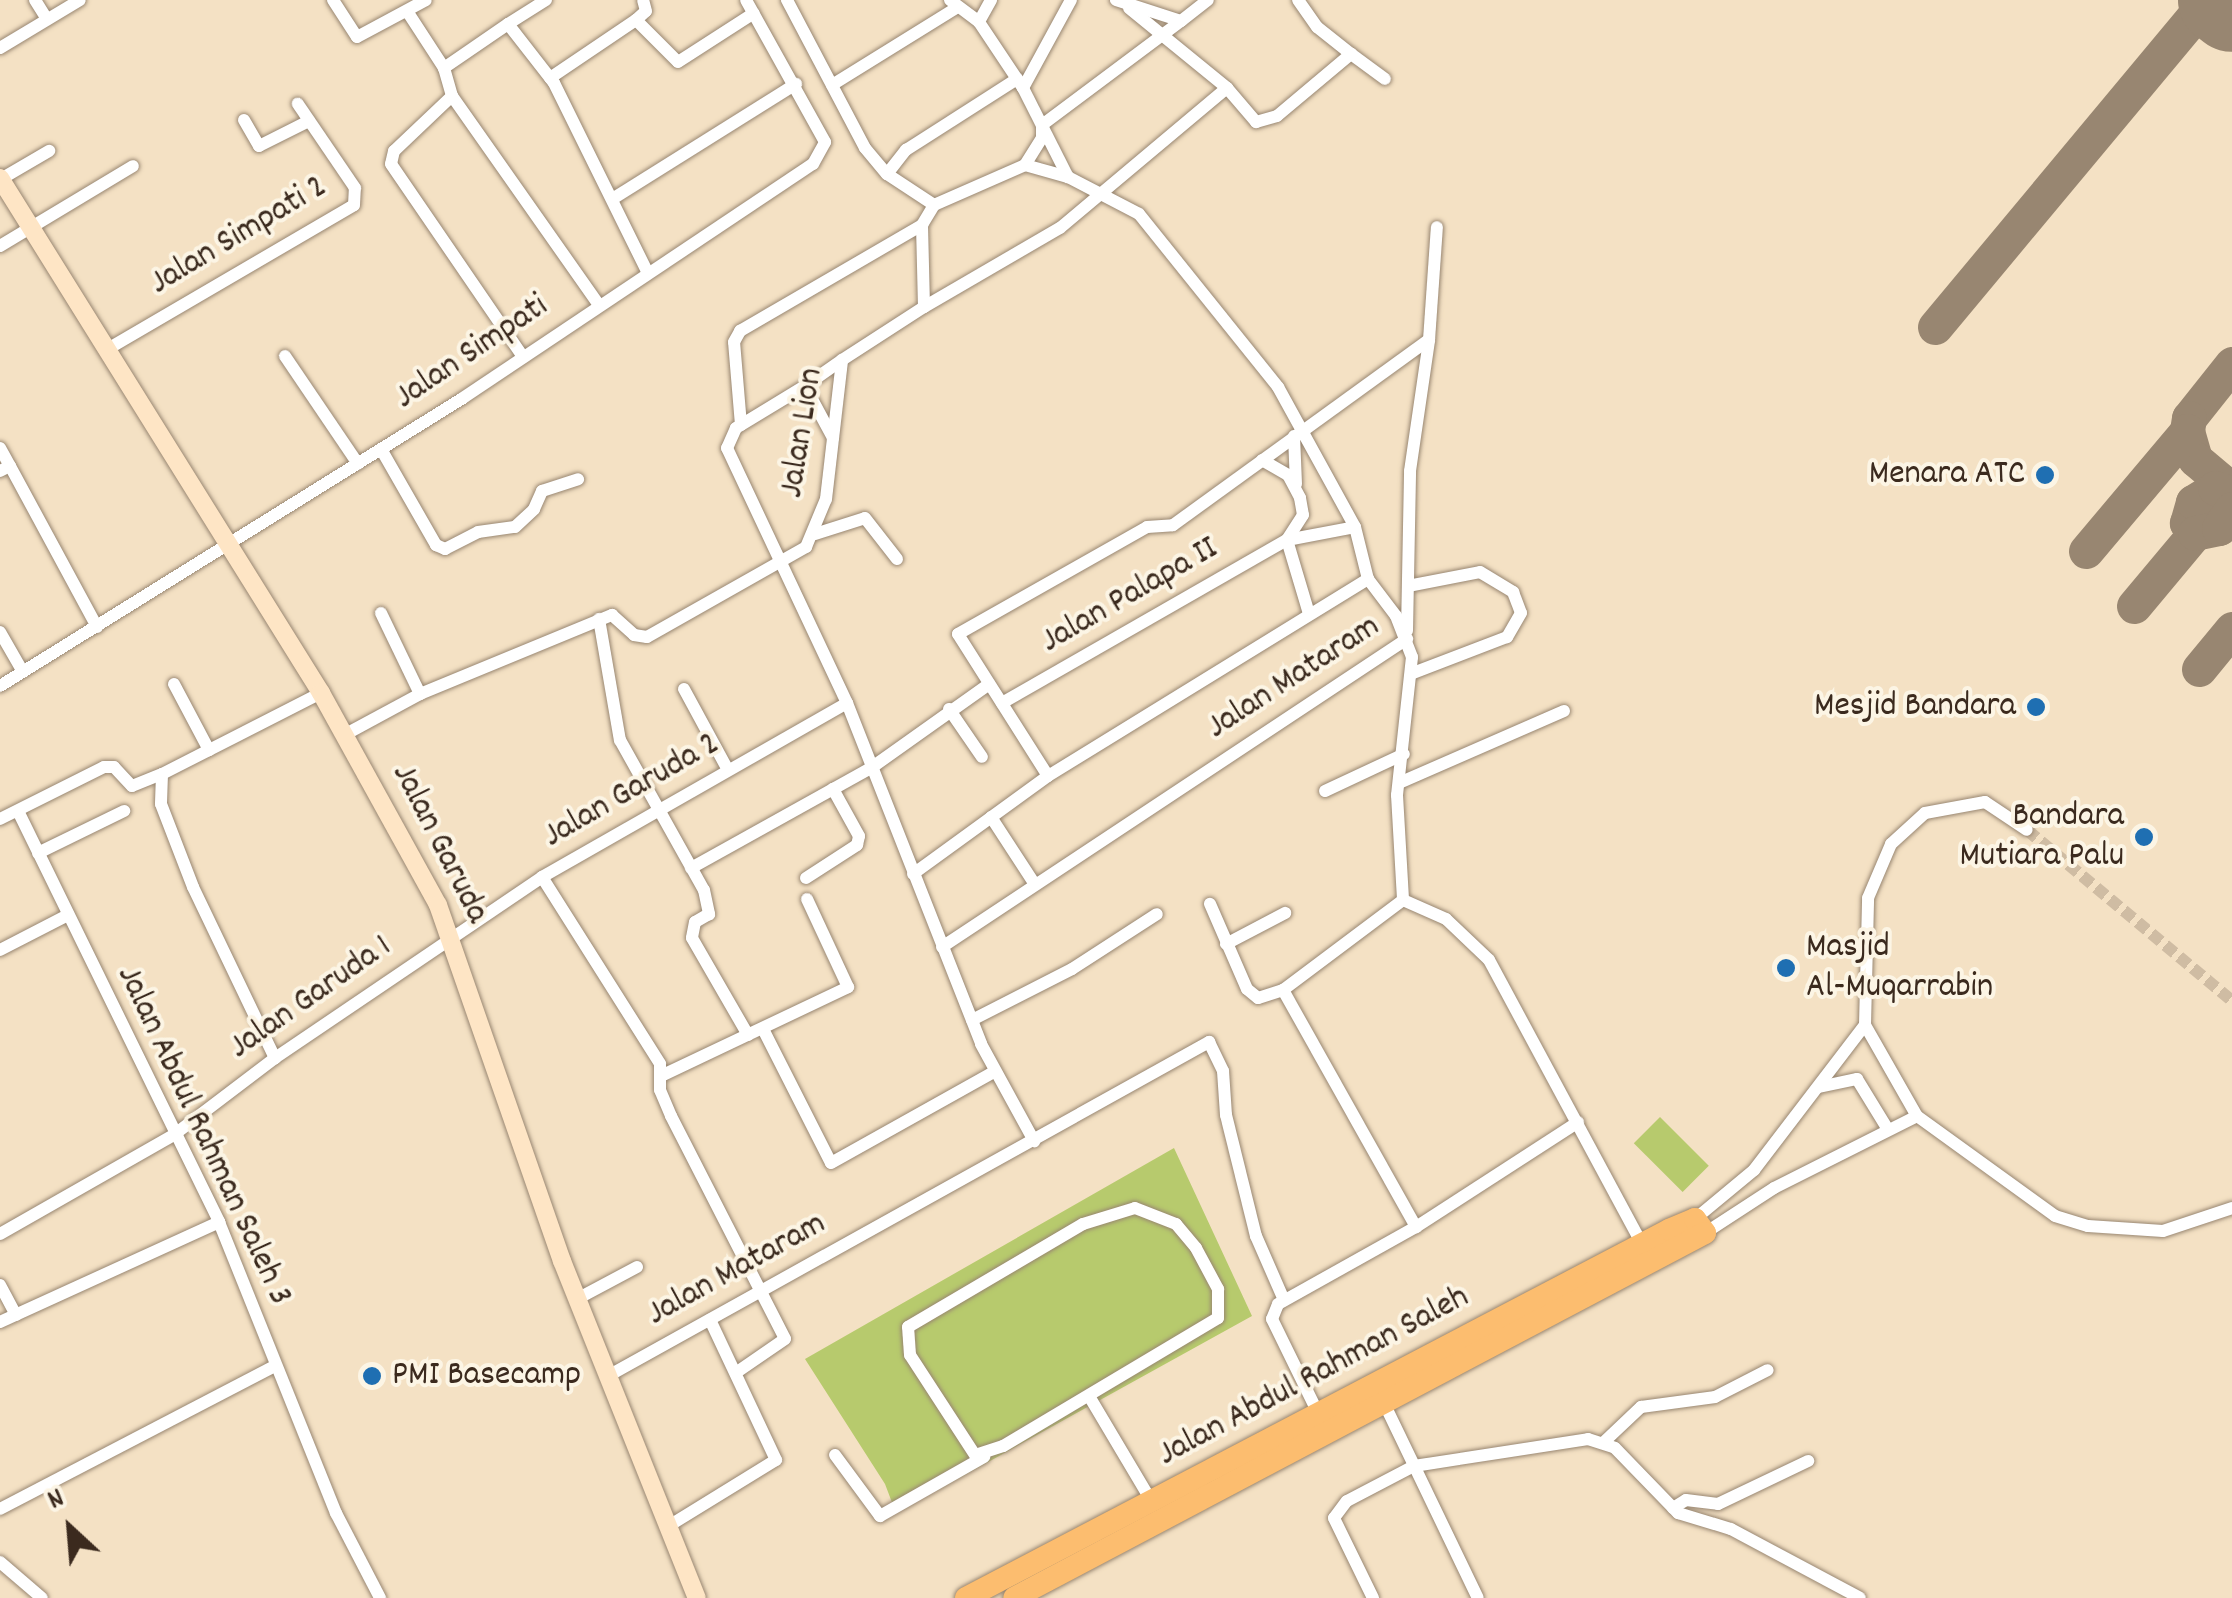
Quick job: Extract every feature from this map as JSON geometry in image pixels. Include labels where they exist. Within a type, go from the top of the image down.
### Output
[{"type":"highway","name":"Jalan Abdul Rahman Saleh","points":[[966,1598],[1032,1576],[1384,1403],[1642,1244],[1700,1226]]},
{"type":"highway","name":"Jalan Abdul Rahman Saleh","points":[[1014,1598],[1032,1576],[1152,1502],[1319,1415],[1468,1349],[1700,1226]]},
{"type":"street","points":[[35,0],[47,20]]},
{"type":"street","points":[[0,48],[80,0]]},
{"type":"street","points":[[333,0],[357,36],[426,0]]},
{"type":"street","points":[[444,68],[546,0]]},
{"type":"street","points":[[550,78],[636,20],[646,11],[643,0]]},
{"type":"street","name":"Jalan Simpati","points":[[0,686],[358,464],[823,154],[825,142],[796,84],[746,0]]},
{"type":"street","points":[[787,0],[832,85],[887,174],[934,205]]},
{"type":"street","points":[[979,22],[991,0]]},
{"type":"street","points":[[887,174],[906,150],[1020,84],[1071,0]]},
{"type":"street","points":[[1116,0],[1227,88],[1253,120],[1263,122],[1351,54]]},
{"type":"street","points":[[1025,165],[1042,125],[1208,0]]},
{"type":"street","points":[[1298,0],[1316,26],[1385,78]]},
{"type":"street","points":[[832,85],[954,3],[979,22],[1020,84],[1068,177]]},
{"type":"street","points":[[1129,8],[1181,21]]},
{"type":"street","points":[[406,11],[444,68],[452,96],[598,304]]},
{"type":"street","points":[[636,20],[678,62],[754,13]]},
{"type":"street","points":[[508,24],[550,78],[614,198],[648,274]]},
{"type":"street","points":[[614,198],[796,84]]},
{"type":"street","name":"Jalan Lion","points":[[599,620],[616,615],[634,634],[647,637],[781,564],[815,534],[833,438],[842,360],[1060,228],[1227,88]]},
{"type":"street","points":[[452,96],[394,151],[393,172],[523,357]]},
{"type":"street","name":"Jalan Simpati 2","points":[[106,350],[354,205],[355,188],[298,104]]},
{"type":"street","points":[[244,120],[259,146],[309,121]]},
{"type":"street","points":[[0,178],[49,151]]},
{"type":"street","points":[[741,425],[734,342],[740,332],[922,225],[934,205],[1025,165],[1068,177],[1098,195],[1126,205],[1153,230],[1299,433],[1355,527],[1368,579],[1407,639]]},
{"type":"street","points":[[0,246],[133,166]]},
{"type":"street","name":"Jalan Garuda","points":[[0,178],[346,734],[451,935],[577,1300],[697,1598]]},
{"type":"street","points":[[922,225],[924,307]]},
{"type":"street","points":[[1407,639],[1410,471],[1429,340],[1437,227]]},
{"type":"street","points":[[1048,776],[957,641],[962,631],[1147,527],[1173,525],[1429,340]]},
{"type":"street","points":[[284,356],[358,464]]},
{"type":"street","points":[[842,360],[741,425],[728,437],[727,448],[847,703],[994,1072],[1034,1141]]},
{"type":"street","points":[[805,386],[833,438]]},
{"type":"street","points":[[1299,433],[1296,487],[1302,515],[1287,540],[1308,614]]},
{"type":"street","points":[[0,448],[5,468],[97,628]]},
{"type":"street","points":[[381,449],[436,545],[445,550],[478,532],[515,527],[534,510],[542,491],[578,479]]},
{"type":"street","points":[[1262,460],[1278,466],[1296,487]]},
{"type":"street","points":[[815,534],[865,518],[897,559]]},
{"type":"street","name":"Jalan Palapa II","points":[[1002,703],[1287,540],[1355,527]]},
{"type":"street","points":[[1408,586],[1480,572],[1513,592],[1521,613],[1500,642],[1413,673]]},
{"type":"street","points":[[913,874],[1048,776],[1368,579]]},
{"type":"street","points":[[381,614],[420,694]]},
{"type":"street","points":[[346,734],[420,694],[599,620],[620,740],[710,907],[690,930],[692,938],[748,1035]]},
{"type":"street","points":[[0,632],[23,672]]},
{"type":"street","name":"Jalan Mataram","points":[[942,948],[1407,639],[1413,673],[1399,783],[1402,900]]},
{"type":"street","points":[[174,684],[209,750]]},
{"type":"street","points":[[691,868],[871,768],[988,684]]},
{"type":"street","points":[[684,689],[728,770]]},
{"type":"street","points":[[0,819],[104,768],[114,767],[132,786],[321,693]]},
{"type":"street","name":"Jalan Garuda 2","points":[[451,935],[542,877],[847,703]]},
{"type":"street","points":[[949,709],[982,757]]},
{"type":"street","points":[[1399,783],[1564,711]]},
{"type":"street","points":[[1325,791],[1404,754]]},
{"type":"street","points":[[162,774],[161,804],[193,887],[275,1058]]},
{"type":"street","points":[[806,878],[858,844],[860,836],[833,790]]},
{"type":"street","points":[[2027,830],[1985,802],[1925,813],[1891,844],[1868,898],[1866,1025],[1917,1116],[2023,1195],[2072,1221],[2162,1231],[2232,1208]]},
{"type":"street","name":"Jalan Abdul Rahman Saleh 3","points":[[18,810],[66,916],[218,1222],[373,1596]]},
{"type":"street","points":[[38,853],[124,811]]},
{"type":"street","points":[[991,817],[1034,884]]},
{"type":"street","points":[[542,877],[663,1074],[660,1090],[671,1116],[785,1343],[737,1372]]},
{"type":"street","points":[[663,1074],[848,987],[807,899]]},
{"type":"street","points":[[1210,904],[1251,996],[1283,990],[1402,900],[1446,920],[1489,960],[1642,1244]]},
{"type":"street","points":[[1226,944],[1286,913]]},
{"type":"street","points":[[972,1020],[1072,969],[1157,914]]},
{"type":"street","points":[[0,950],[66,916]]},
{"type":"street","name":"Jalan Garuda 1","points":[[0,1234],[175,1134],[275,1058],[451,935]]},
{"type":"street","points":[[1283,990],[1416,1227]]},
{"type":"street","name":"Jalan Abdul Rahman Saleh","points":[[1700,1226],[1754,1170],[1866,1025]]},
{"type":"street","points":[[763,1029],[832,1163],[994,1072]]},
{"type":"street","name":"Jalan Mataram","points":[[608,1376],[1210,1042],[1223,1071],[1226,1115],[1253,1225],[1284,1300]]},
{"type":"street","points":[[1817,1088],[1858,1079],[1887,1128]]},
{"type":"street","name":"Jalan Abdul Rahman Saleh","points":[[1700,1226],[1917,1116]]},
{"type":"street","points":[[1319,1415],[1272,1319],[1284,1300],[1416,1227],[1578,1122]]},
{"type":"street","points":[[835,1456],[880,1516],[991,1453],[1089,1396],[1218,1318],[1218,1289],[1196,1248],[1156,1213],[1118,1210],[1084,1224],[908,1327],[910,1355],[964,1446],[975,1456],[991,1453]]},
{"type":"street","points":[[0,1322],[218,1222]]},
{"type":"street","points":[[577,1300],[637,1266]]},
{"type":"street","points":[[0,1286],[16,1315]]},
{"type":"street","points":[[668,1528],[776,1460],[710,1320]]},
{"type":"street","points":[[0,1509],[275,1366]]},
{"type":"street","points":[[1606,1442],[1641,1407],[1715,1397],[1768,1370]]},
{"type":"street","points":[[1089,1396],[1152,1502]]},
{"type":"street","points":[[1384,1403],[1478,1598]]},
{"type":"street","points":[[1373,1598],[1336,1513],[1414,1466],[1558,1441],[1606,1442],[1674,1508],[1714,1522],[1860,1598]]},
{"type":"street","points":[[1674,1508],[1686,1500],[1718,1504],[1808,1461]]},
{"type":"street","points":[[1714,1522],[1718,1504]]},
{"type":"street","points":[[0,1562],[42,1598]]},
{"type":"green space","points":[[1660,1117],[1709,1166],[1683,1192],[1634,1143]]},
{"type":"green space","points":[[1174,1148],[1252,1316],[896,1513],[885,1484],[805,1359]]},
{"type":"taxiway","points":[[1935,327],[2207,0]]},
{"type":"taxiway","points":[[2232,364],[2189,418],[2187,431],[2195,459],[2232,490]]},
{"type":"taxiway","points":[[2086,551],[2187,431]]},
{"type":"taxiway","points":[[2195,533],[2187,523],[2193,502],[2215,488],[2232,494]]},
{"type":"taxiway","points":[[2134,606],[2195,533],[2219,528],[2232,509]]},
{"type":"taxiway","points":[[2199,669],[2232,629]]},
{"type":"runway","points":[[2223,0],[2232,7]]},
{"type":"tunnel","points":[[2027,830],[2232,1001]]},
{"type":"place","name":"Menara ATC","points":[[2045,475]]},
{"type":"place","name":"Mesjid Bandara","points":[[2036,707]]},
{"type":"place","name":"Bandara Mutiara Palu","points":[[2144,837]]},
{"type":"place","name":"Masjid Al-Muqarrabin","points":[[1786,968]]},
{"type":"place","name":"PMI Basecamp","points":[[372,1376]]}]
